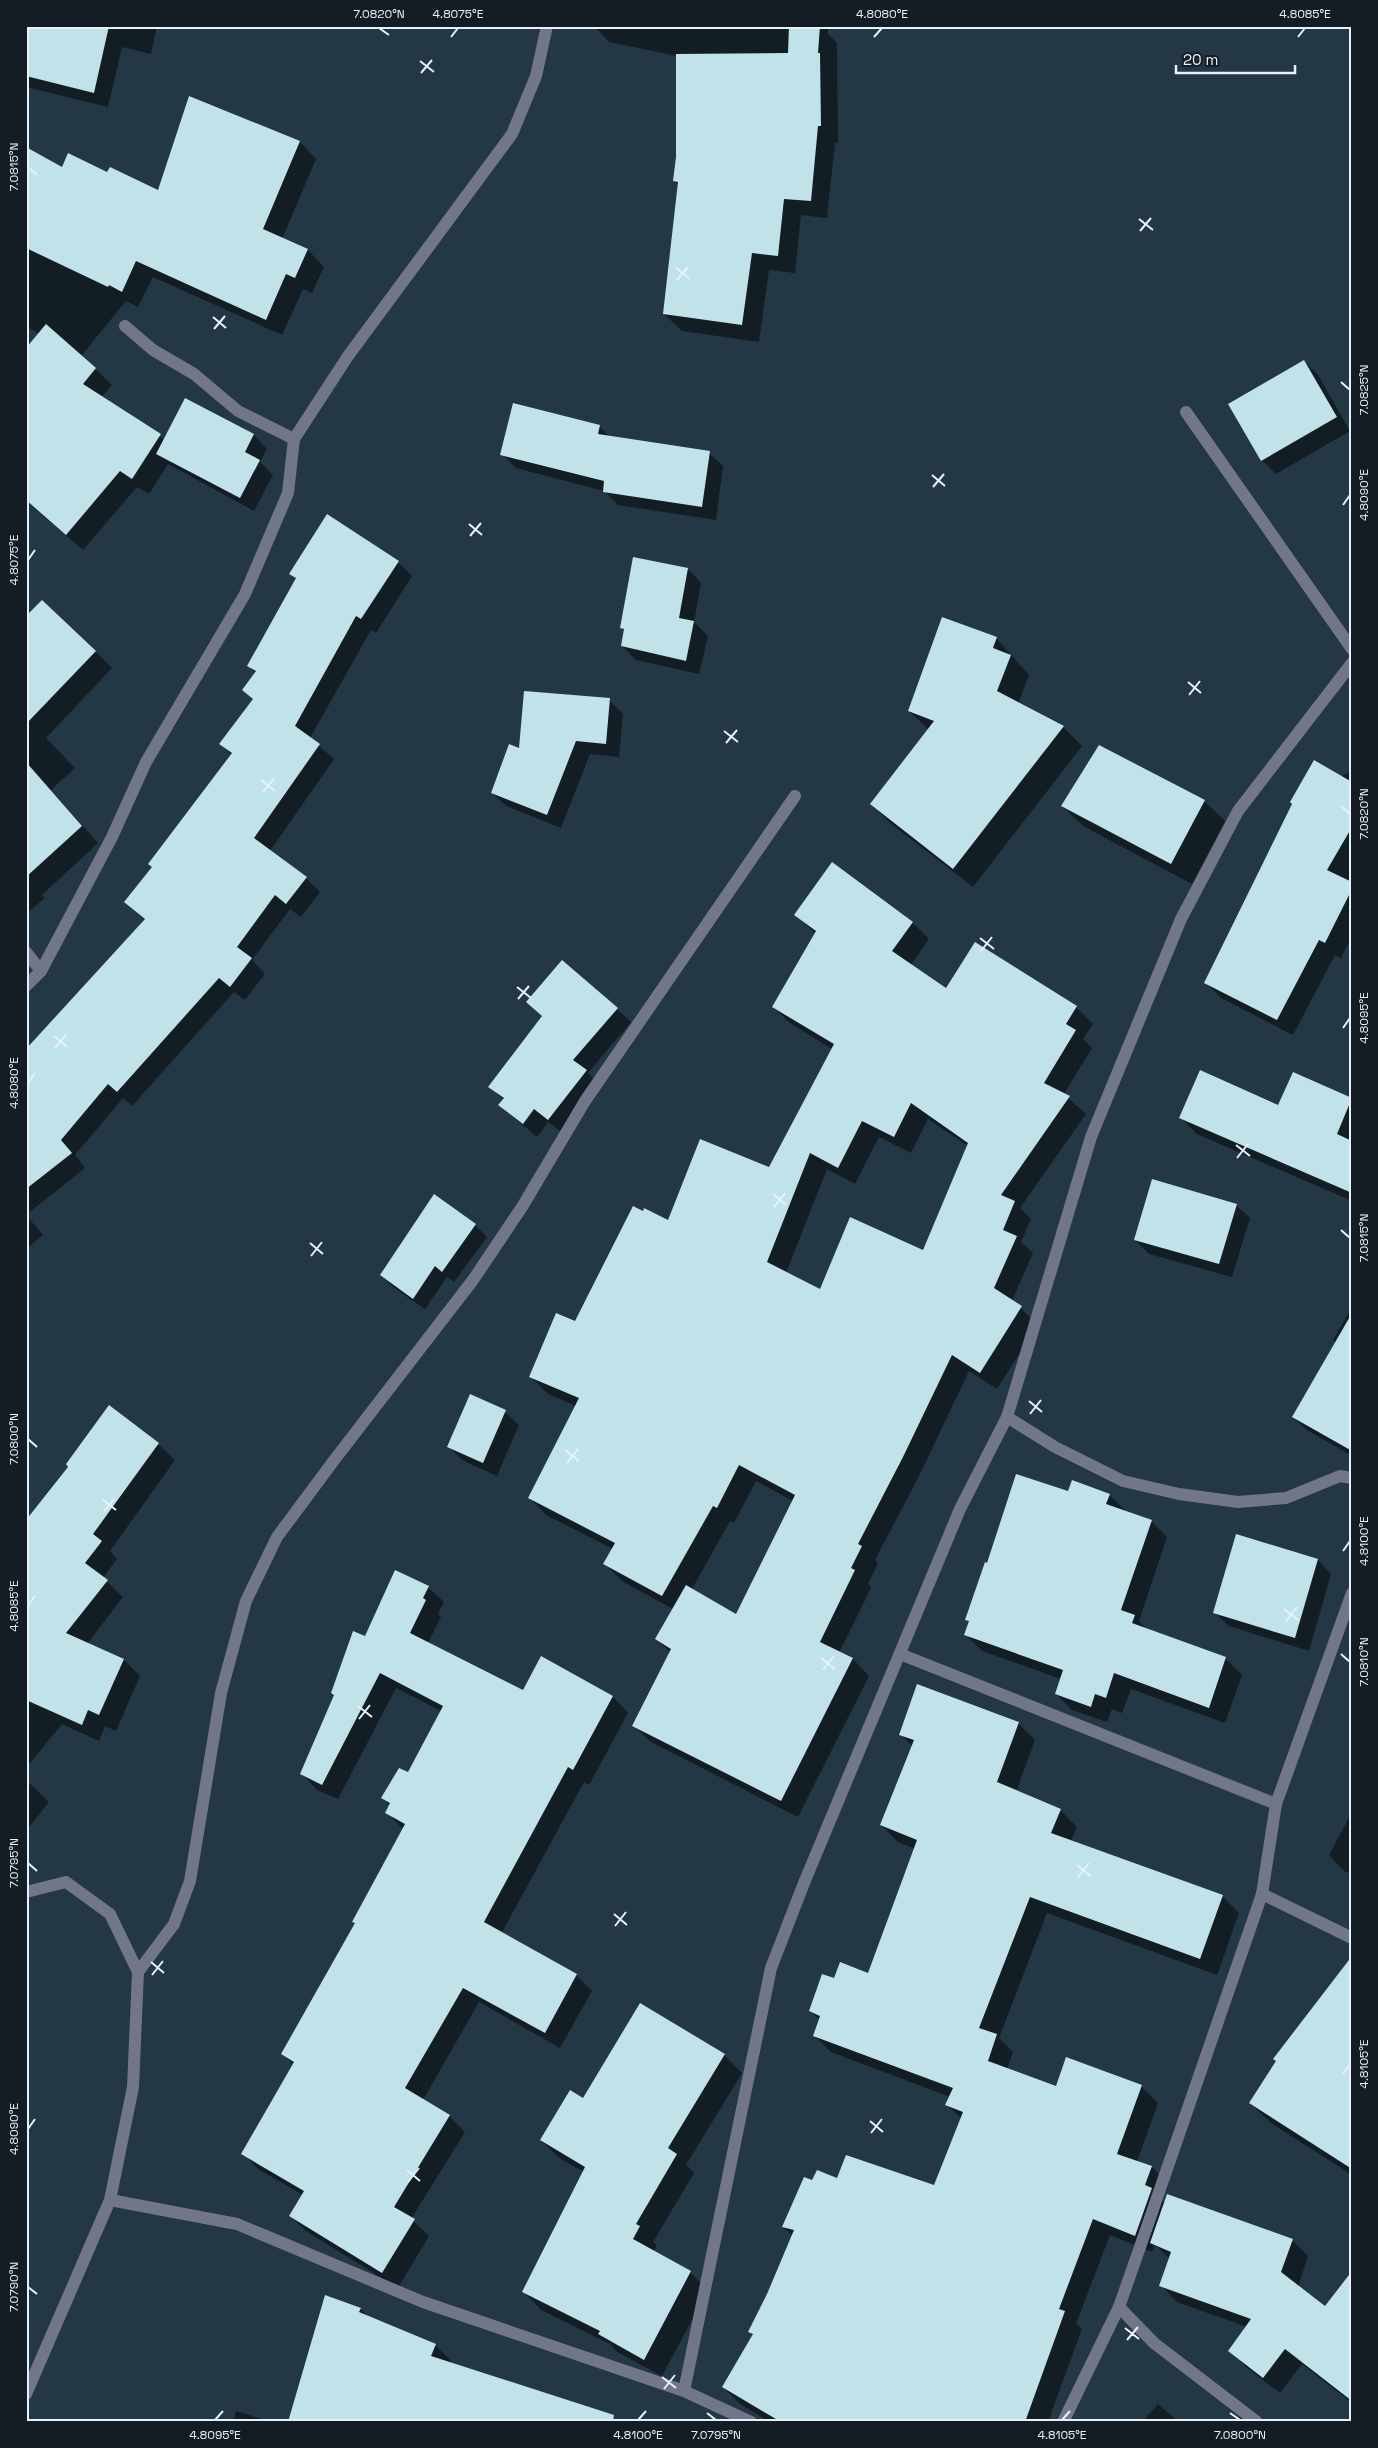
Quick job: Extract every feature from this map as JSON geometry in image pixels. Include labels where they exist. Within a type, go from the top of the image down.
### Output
[{"type":"street","points":[[26,986],[41,971],[112,837],[146,762],[245,594],[288,493],[294,439],[348,356],[512,134],[536,76],[546,26]]},
{"type":"street","points":[[125,326],[153,350],[194,374],[238,411],[294,439]]},
{"type":"street","points":[[1186,412],[1352,649]]},
{"type":"street","points":[[684,2392],[771,1968],[804,1883],[960,1509],[1007,1417],[1091,1136],[1181,919],[1238,811],[1352,663]]},
{"type":"street","points":[[138,1972],[174,1924],[190,1881],[221,1693],[246,1601],[277,1537],[335,1458],[473,1280],[522,1207],[585,1102],[794,796]]},
{"type":"street","points":[[26,952],[41,971]]},
{"type":"street","points":[[1007,1417],[1055,1448],[1123,1481],[1179,1494],[1238,1502],[1286,1498],[1340,1476],[1352,1478]]},
{"type":"street","points":[[1064,2422],[1119,2307],[1262,1894],[1276,1804],[1352,1593]]},
{"type":"street","points":[[900,1654],[1276,1804]]},
{"type":"street","points":[[26,1892],[66,1882],[110,1914],[138,1972],[133,2087],[110,2200],[26,2394]]},
{"type":"street","points":[[1262,1894],[1352,1938]]},
{"type":"street","points":[[110,2200],[237,2224],[423,2302],[684,2392],[751,2422]]},
{"type":"street","points":[[1119,2307],[1154,2343],[1257,2422]]},
{"type":"building","points":[[26,26],[109,26],[94,93],[26,76]]},
{"type":"building","points":[[789,26],[820,26],[818,53],[820,53],[821,126],[818,126],[811,201],[784,199],[778,256],[752,253],[742,325],[663,314],[678,182],[673,181],[676,157],[676,54],[788,53]]},
{"type":"building","points":[[189,96],[300,141],[263,229],[308,249],[295,278],[286,274],[266,320],[136,261],[122,292],[26,248],[26,147],[62,167],[68,153],[107,172],[110,167],[158,190]]},
{"type":"building","points":[[46,324],[96,368],[83,384],[161,434],[132,479],[120,471],[66,535],[26,500],[26,348]]},
{"type":"building","points":[[1304,360],[1337,417],[1261,461],[1228,404]]},
{"type":"building","points":[[185,398],[254,434],[245,452],[260,460],[240,498],[156,454]]},
{"type":"building","points":[[513,403],[600,425],[598,434],[710,451],[702,507],[603,492],[604,481],[500,455]]},
{"type":"building","points":[[327,514],[399,561],[361,619],[356,616],[295,726],[320,744],[254,838],[307,877],[286,904],[275,895],[237,947],[252,958],[230,987],[219,978],[117,1092],[108,1084],[61,1140],[72,1153],[26,1189],[26,1049],[145,919],[124,902],[152,867],[148,864],[232,753],[219,744],[253,699],[242,690],[256,671],[247,666],[296,578],[289,574]]},
{"type":"building","points":[[633,557],[688,568],[679,618],[694,621],[686,661],[621,646],[624,629],[620,628]]},
{"type":"building","points":[[42,600],[96,651],[26,724],[26,616]]},
{"type":"building","points":[[942,617],[997,637],[993,648],[1011,655],[997,691],[1064,726],[953,869],[870,804],[934,721],[908,711]]},
{"type":"building","points":[[524,691],[610,698],[606,744],[576,741],[547,815],[491,793],[509,744],[519,748]]},
{"type":"building","points":[[1099,745],[1205,800],[1171,864],[1061,806]]},
{"type":"building","points":[[1314,760],[1352,782],[1352,827],[1327,870],[1352,882],[1352,889],[1325,943],[1319,940],[1277,1020],[1204,983],[1292,804],[1290,802]]},
{"type":"building","points":[[26,762],[82,826],[26,877]]},
{"type":"building","points":[[832,862],[913,922],[892,951],[946,988],[975,942],[1077,1006],[1066,1024],[1076,1030],[1044,1083],[1070,1096],[1001,1195],[1015,1201],[1003,1230],[1017,1236],[994,1288],[1022,1306],[980,1373],[952,1355],[903,1457],[858,1544],[862,1546],[851,1568],[855,1570],[820,1642],[853,1658],[781,1801],[632,1726],[671,1649],[655,1639],[686,1585],[736,1614],[795,1495],[739,1465],[717,1508],[713,1506],[662,1596],[603,1564],[615,1543],[528,1498],[579,1398],[529,1377],[556,1313],[575,1321],[633,1206],[643,1211],[644,1208],[668,1220],[700,1139],[769,1167],[834,1044],[772,1007],[816,931],[794,915]],"holes":[[[911,1103],[968,1143],[923,1250],[850,1217],[820,1289],[767,1262],[810,1153],[838,1168],[862,1121],[894,1137]]]},
{"type":"building","points":[[562,960],[618,1008],[573,1060],[587,1070],[548,1120],[534,1109],[523,1124],[498,1105],[504,1098],[488,1087],[542,1016],[526,1002]]},
{"type":"building","points":[[1200,1070],[1278,1105],[1293,1072],[1352,1098],[1337,1134],[1352,1141],[1352,1193],[1179,1118]]},
{"type":"building","points":[[1152,1179],[1237,1204],[1219,1264],[1134,1240]]},
{"type":"building","points":[[434,1194],[476,1224],[442,1272],[435,1266],[413,1299],[380,1275]]},
{"type":"building","points":[[1352,1313],[1352,1451],[1292,1417]]},
{"type":"building","points":[[470,1394],[506,1410],[483,1463],[447,1447]]},
{"type":"building","points":[[109,1405],[159,1443],[93,1534],[102,1541],[85,1563],[108,1580],[66,1633],[124,1659],[99,1715],[88,1710],[82,1725],[26,1700],[26,1520],[68,1467],[66,1464]]},
{"type":"building","points":[[1016,1474],[1068,1491],[1072,1480],[1110,1494],[1106,1504],[1152,1520],[1121,1610],[1135,1615],[1132,1623],[1226,1657],[1209,1708],[1114,1673],[1106,1698],[1095,1694],[1091,1707],[1055,1694],[1063,1670],[964,1635],[969,1621],[965,1620],[985,1562],[987,1563]]},
{"type":"building","points":[[1236,1534],[1318,1559],[1295,1638],[1213,1613]]},
{"type":"building","points":[[395,1570],[429,1586],[423,1598],[426,1600],[410,1633],[523,1690],[541,1656],[613,1696],[573,1770],[568,1767],[484,1922],[577,1974],[545,2033],[463,1988],[405,2088],[450,2115],[394,2207],[415,2219],[382,2273],[289,2216],[304,2191],[241,2154],[294,2062],[281,2054],[355,1923],[352,1922],[405,1824],[385,1813],[390,1803],[381,1798],[399,1768],[408,1772],[443,1706],[380,1673],[322,1785],[300,1774],[334,1695],[331,1693],[353,1631],[365,1636]]},
{"type":"building","points":[[917,1684],[1019,1722],[997,1782],[1061,1809],[1051,1833],[1223,1895],[1200,1959],[1030,1897],[979,2028],[997,2034],[988,2061],[1056,2086],[1066,2057],[1142,2085],[1117,2154],[1152,2166],[1145,2185],[1152,2188],[1135,2236],[1093,2219],[1059,2309],[1065,2311],[1025,2422],[781,2422],[722,2387],[753,2334],[748,2332],[767,2294],[794,2230],[782,2227],[804,2177],[812,2180],[817,2170],[837,2178],[846,2155],[934,2185],[963,2112],[945,2105],[953,2088],[813,2036],[820,2016],[809,2011],[822,1974],[834,1978],[840,1962],[868,1973],[917,1840],[880,1825],[914,1740],[899,1735]]},
{"type":"building","points":[[1352,1956],[1352,2169],[1249,2103],[1276,2061],[1273,2059]]},
{"type":"building","points":[[640,2003],[725,2054],[668,2148],[677,2154],[636,2224],[640,2226],[633,2239],[691,2271],[644,2360],[598,2334],[600,2331],[522,2292],[585,2167],[540,2140],[570,2090],[583,2098]]},
{"type":"building","points":[[1167,2194],[1293,2239],[1281,2272],[1325,2306],[1352,2271],[1352,2401],[1285,2349],[1263,2378],[1228,2351],[1251,2319],[1159,2286],[1171,2252],[1150,2243]]},
{"type":"building","points":[[325,2295],[361,2308],[359,2312],[436,2344],[431,2356],[614,2415],[613,2422],[288,2422]]}]
